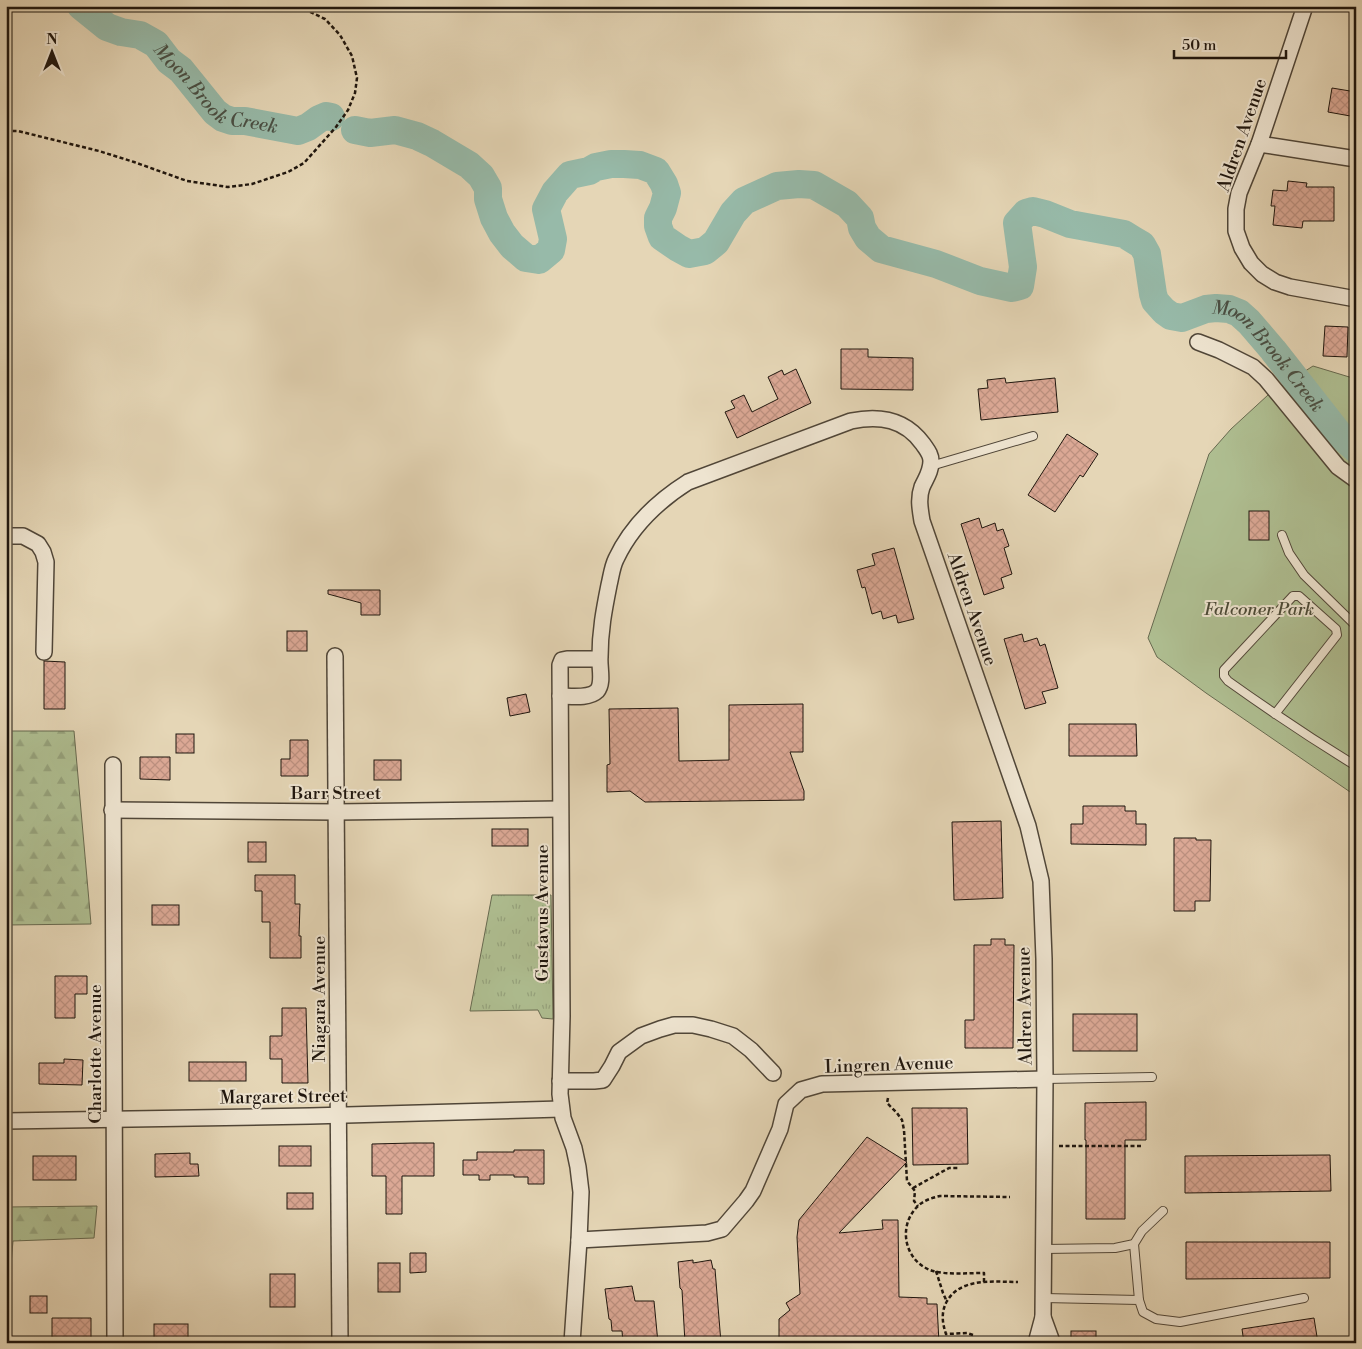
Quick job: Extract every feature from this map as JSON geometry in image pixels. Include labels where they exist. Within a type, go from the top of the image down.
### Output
[{"type":"street","name":"Aldren Avenue","points":[[1304,6],[1259,144],[1239,194],[1236,209],[1236,231],[1242,248],[1251,263],[1262,274],[1275,282],[1290,287],[1356,299]]},
{"type":"street","points":[[1259,144],[1356,159]]},
{"type":"street","points":[[1198,342],[1219,350],[1253,368],[1266,379],[1338,467],[1356,480]]},
{"type":"street","points":[[560,696],[586,696],[598,690],[600,683],[601,623],[615,560],[637,526],[655,505],[688,482],[809,435],[866,418],[894,421],[910,429],[929,453],[931,466]]},
{"type":"street","name":"Aldren Avenue","points":[[931,466],[929,476],[922,487],[920,496],[919,505],[922,521],[1028,826],[1039,872],[1044,959],[1044,1317],[1036,1343]]},
{"type":"street","points":[[6,536],[23,536],[38,544],[43,552],[46,562],[44,652]]},
{"type":"street","name":"Niagara Avenue","points":[[335,656],[340,1343]]},
{"type":"street","name":"Gustavus Avenue","points":[[579,1240],[580,1179],[574,1148],[563,1118],[560,1094],[562,1016],[560,664],[562,660],[567,659],[600,658]]},
{"type":"street","name":"Charlotte Avenue","points":[[113,765],[115,1343]]},
{"type":"street","name":"Barr Street","points":[[112,810],[336,812],[560,809]]},
{"type":"street","points":[[560,1081],[603,1080],[619,1052],[642,1036],[660,1028],[674,1025],[693,1025],[734,1036],[751,1050],[772,1073]]},
{"type":"street","name":"Lingren Avenue","points":[[579,1240],[707,1233],[722,1229],[746,1202],[753,1190],[780,1129],[786,1104],[801,1090],[822,1084],[1045,1079]]},
{"type":"street","name":"Margaret Street","points":[[6,1121],[561,1109]]},
{"type":"street","points":[[572,1343],[579,1240]]},
{"type":"street","name":"Aldren Avenue","points":[[1044,1317],[1051,1343]]},
{"type":"lane","points":[[931,466],[1034,436]]},
{"type":"lane","points":[[1282,536],[1289,554],[1304,575],[1356,626]]},
{"type":"lane","points":[[1275,714],[1337,635],[1336,629],[1299,596],[1293,596],[1224,670],[1224,676],[1228,681],[1275,714],[1356,766]]},
{"type":"lane","points":[[1045,1079],[1152,1077]]},
{"type":"lane","points":[[1163,1212],[1142,1231],[1134,1244],[1139,1300],[1143,1312],[1156,1319],[1180,1322],[1304,1298]]},
{"type":"lane","points":[[1044,1249],[1115,1248],[1134,1244]]},
{"type":"lane","points":[[1044,1298],[1139,1300]]},
{"type":"path","points":[[6,131],[18,131],[99,151],[187,181],[228,187],[252,184],[288,172],[304,163],[336,127],[348,110],[357,78],[352,56],[340,35],[325,19],[301,6]]},
{"type":"path","points":[[891,1095],[888,1097],[887,1103],[902,1120],[907,1181],[913,1188],[914,1201],[918,1206]]},
{"type":"path","points":[[1058,1146],[1142,1146]]},
{"type":"path","points":[[913,1188],[950,1168],[958,1168]]},
{"type":"path","points":[[984,1282],[984,1273],[933,1271],[915,1260],[906,1243],[907,1224],[918,1206],[925,1201],[940,1196],[1010,1196]]},
{"type":"path","points":[[936,1271],[947,1302]]},
{"type":"path","points":[[972,1335],[967,1333],[946,1334],[942,1317],[944,1306],[956,1291],[968,1285],[984,1282],[1018,1282]]},
{"type":"green space","name":"Falconer Park","points":[[1313,366],[1356,379],[1356,796],[1157,657],[1148,638],[1209,454],[1231,429],[1268,395]]},
{"type":"green space","points":[[6,731],[74,731],[91,924],[6,925]]},
{"type":"green space","points":[[492,895],[551,895],[553,1019],[542,1018],[538,1010],[470,1011]]},
{"type":"green space","points":[[97,1206],[94,1238],[13,1241],[11,1264],[6,1271],[6,1207]]},
{"type":"building","points":[[1332,88],[1356,92],[1356,117],[1328,112]]},
{"type":"building","points":[[1288,181],[1307,183],[1306,187],[1334,187],[1334,221],[1303,221],[1302,228],[1273,225],[1275,206],[1271,206],[1273,190],[1287,191]]},
{"type":"building","points":[[1325,326],[1348,327],[1347,357],[1323,356]]},
{"type":"building","points":[[841,349],[868,349],[868,357],[913,358],[913,390],[841,389]]},
{"type":"building","points":[[796,369],[811,403],[737,438],[725,412],[735,408],[731,401],[744,395],[752,412],[778,399],[768,377],[782,370],[784,375]]},
{"type":"building","points":[[1005,378],[1006,383],[1055,378],[1058,412],[981,420],[978,389],[988,388],[987,380]]},
{"type":"building","points":[[1067,434],[1098,454],[1083,477],[1080,475],[1055,512],[1028,495]]},
{"type":"building","points":[[1249,511],[1269,511],[1269,540],[1249,540]]},
{"type":"building","points":[[979,518],[982,528],[995,523],[997,531],[1003,529],[1009,546],[1004,548],[1012,574],[1001,578],[1004,588],[984,595],[961,524]]},
{"type":"building","points":[[894,548],[914,619],[898,623],[896,615],[883,619],[881,611],[872,614],[865,587],[862,588],[857,570],[875,565],[872,554]]},
{"type":"building","points":[[328,590],[380,590],[380,615],[361,615],[361,603],[328,594]]},
{"type":"building","points":[[287,631],[307,631],[307,651],[287,651]]},
{"type":"building","points":[[1022,634],[1024,642],[1037,638],[1040,646],[1045,644],[1058,688],[1042,692],[1046,703],[1025,709],[1004,639]]},
{"type":"building","points":[[44,661],[65,662],[65,709],[44,709]]},
{"type":"building","points":[[526,694],[530,712],[510,716],[507,698]]},
{"type":"building","points":[[803,704],[803,752],[790,752],[804,791],[804,800],[645,802],[630,791],[607,792],[607,765],[610,764],[609,709],[678,708],[679,761],[729,760],[729,705]]},
{"type":"building","points":[[1069,724],[1136,724],[1137,756],[1069,756]]},
{"type":"building","points":[[176,734],[194,734],[194,753],[176,753]]},
{"type":"building","points":[[290,740],[308,740],[308,776],[281,776],[281,759],[290,759]]},
{"type":"building","points":[[140,757],[170,757],[170,780],[140,779]]},
{"type":"building","points":[[374,760],[401,760],[401,780],[374,780]]},
{"type":"building","points":[[1083,806],[1125,806],[1125,811],[1136,811],[1136,824],[1146,824],[1146,845],[1071,844],[1071,824],[1083,824]]},
{"type":"building","points":[[1001,821],[1003,898],[954,900],[952,822]]},
{"type":"building","points":[[492,829],[528,829],[528,846],[492,846]]},
{"type":"building","points":[[1174,838],[1211,840],[1210,901],[1195,901],[1195,911],[1174,911]]},
{"type":"building","points":[[248,842],[266,842],[266,862],[248,862]]},
{"type":"building","points":[[255,875],[295,875],[295,904],[300,904],[299,936],[301,936],[301,958],[270,958],[270,922],[262,922],[262,891],[255,891]]},
{"type":"building","points":[[152,905],[179,905],[179,925],[152,925]]},
{"type":"building","points":[[991,939],[1005,939],[1005,945],[1014,945],[1013,1048],[965,1048],[965,1020],[974,1020],[974,945],[991,945]]},
{"type":"building","points":[[55,976],[87,976],[87,994],[75,994],[75,1018],[55,1018]]},
{"type":"building","points":[[282,1008],[306,1008],[308,1083],[282,1083],[282,1059],[270,1059],[270,1036],[282,1036]]},
{"type":"building","points":[[1073,1014],[1137,1014],[1137,1051],[1073,1051]]},
{"type":"building","points":[[64,1059],[83,1060],[82,1085],[39,1084],[39,1063],[64,1063]]},
{"type":"building","points":[[189,1062],[246,1062],[246,1081],[189,1081]]},
{"type":"building","points":[[1146,1102],[1146,1140],[1125,1140],[1125,1219],[1086,1219],[1085,1103]]},
{"type":"building","points":[[912,1108],[967,1108],[968,1164],[913,1165]]},
{"type":"building","points":[[867,1137],[907,1162],[839,1233],[883,1229],[882,1220],[898,1220],[899,1297],[927,1298],[927,1304],[937,1304],[939,1343],[779,1343],[779,1319],[790,1310],[786,1303],[800,1294],[797,1237],[799,1220]]},
{"type":"building","points":[[434,1143],[434,1176],[402,1176],[402,1214],[386,1214],[386,1176],[372,1176],[372,1144]]},
{"type":"building","points":[[279,1146],[311,1146],[311,1166],[279,1166]]},
{"type":"building","points":[[514,1150],[544,1150],[544,1184],[528,1184],[528,1177],[514,1177],[514,1175],[490,1175],[490,1180],[479,1180],[479,1175],[463,1175],[463,1160],[477,1160],[477,1152],[514,1152]]},
{"type":"building","points":[[190,1153],[190,1164],[198,1164],[199,1176],[155,1177],[155,1154]]},
{"type":"building","points":[[1330,1155],[1331,1191],[1185,1193],[1185,1156]]},
{"type":"building","points":[[33,1156],[76,1156],[76,1180],[33,1180]]},
{"type":"building","points":[[287,1193],[313,1193],[313,1209],[287,1209]]},
{"type":"building","points":[[1186,1242],[1330,1242],[1330,1278],[1186,1279]]},
{"type":"building","points":[[410,1253],[426,1253],[426,1272],[410,1273]]},
{"type":"building","points":[[693,1260],[693,1263],[711,1260],[713,1269],[715,1269],[721,1343],[685,1343],[682,1290],[680,1288],[678,1262]]},
{"type":"building","points":[[378,1263],[400,1263],[400,1292],[378,1292]]},
{"type":"building","points":[[270,1274],[295,1274],[295,1307],[270,1307]]},
{"type":"building","points":[[632,1286],[635,1301],[654,1301],[658,1343],[623,1343],[622,1331],[612,1331],[605,1289]]},
{"type":"building","points":[[30,1296],[47,1296],[47,1313],[30,1313]]},
{"type":"building","points":[[52,1318],[91,1318],[91,1342],[69,1342],[69,1338],[52,1338]]},
{"type":"building","points":[[1314,1318],[1318,1343],[1244,1343],[1242,1329]]},
{"type":"building","points":[[154,1324],[188,1324],[188,1343],[154,1343]]},
{"type":"building","points":[[1071,1331],[1096,1331],[1096,1343],[1071,1343]]},
{"type":"waterway","name":"Moon Brook Creek","points":[[81,6],[107,27],[121,32],[140,35],[156,44],[169,61],[181,70],[215,112],[223,118],[298,131],[326,116],[331,117]]},
{"type":"waterway","name":"Moon Brook Creek","points":[[355,130],[370,133],[395,130],[417,136],[469,165],[481,176],[488,188],[488,199],[494,218],[502,233],[512,246],[526,258],[539,260],[551,250],[553,239],[546,209],[555,192],[570,175],[611,164],[640,165],[656,171],[667,193],[658,218],[658,226],[662,237],[689,254],[705,251],[716,242],[733,213],[744,201],[777,186],[799,184],[814,185],[847,204],[860,218],[862,228],[868,238],[881,249],[936,264],[980,281],[1012,288],[1020,286],[1023,267],[1017,223],[1026,213],[1033,211],[1070,224],[1124,234],[1142,245],[1147,254],[1155,301],[1164,311],[1171,316],[1182,318],[1206,309],[1216,308],[1229,309],[1239,313],[1273,350],[1338,433],[1356,449]]}]
